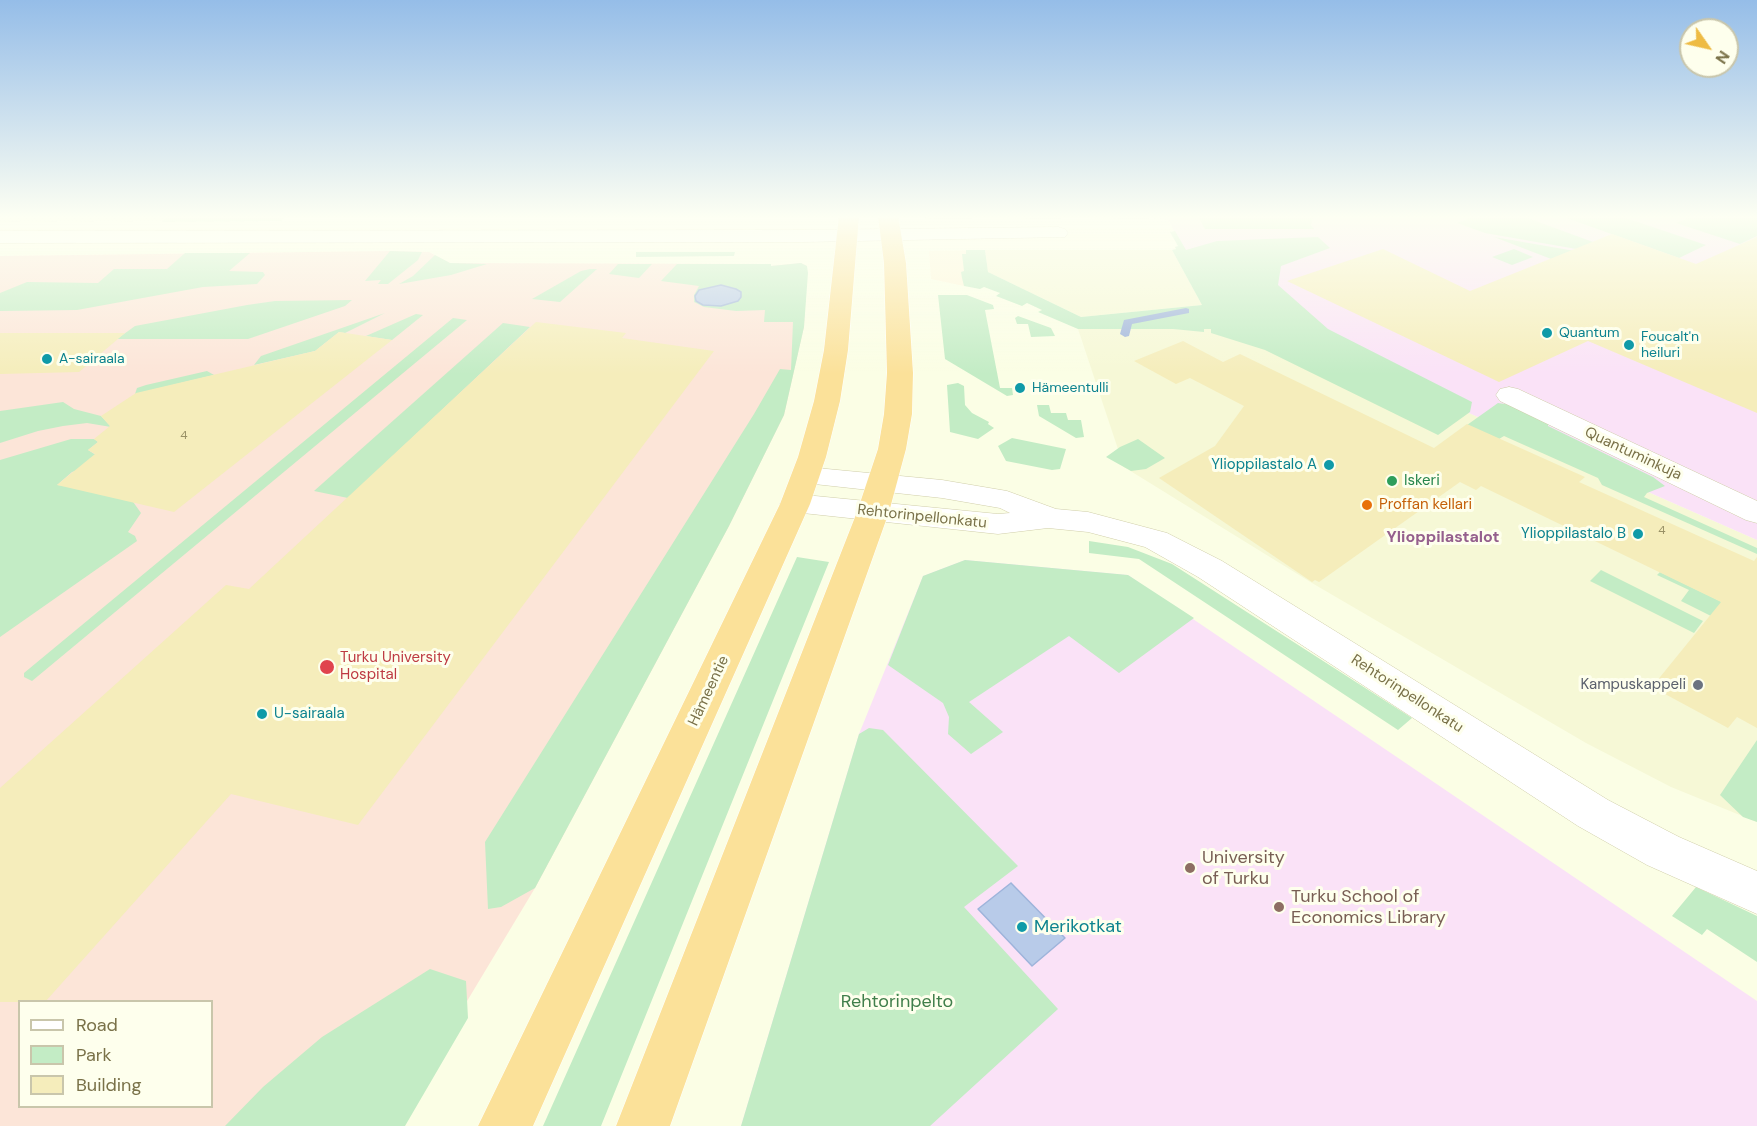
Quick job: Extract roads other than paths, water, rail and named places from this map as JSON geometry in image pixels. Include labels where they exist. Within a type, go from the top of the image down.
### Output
[{"type":"highway","name":"Hämeentie","points":[[505,1126],[801,490],[827,401],[834,361],[844,269]]},
{"type":"highway","points":[[643,1126],[877,497],[892,449],[899,393],[895,269]]},
{"type":"street","name":"Quantuminkuja","points":[[1509,395],[1757,513]]},
{"type":"street","name":"Rehtorinpellonkatu","points":[[801,490],[877,497],[998,524],[1048,518],[1088,522],[1156,540],[1180,552],[1593,813],[1663,851],[1757,893]]},
{"type":"water","points":[[721,285],[741,292],[738,301],[721,306],[703,305],[696,301],[695,296],[699,290]]},
{"type":"water","points":[[1011,883],[1065,938],[1032,966],[978,909]]},
{"type":"waterway","points":[[1217,307],[1217,315]]},
{"type":"waterway","points":[[1125,334],[1127,322],[1186,311]]},
{"type":"place","name":"Quantum","points":[[1547,333]]},
{"type":"place","name":"Foucalt'n heiluri","points":[[1629,345]]},
{"type":"place","name":"A-sairaala","points":[[47,359]]},
{"type":"place","name":"Hämeentulli","points":[[1020,388]]},
{"type":"place","name":"Ylioppilastalo A","points":[[1329,465]]},
{"type":"place","name":"Iskeri","points":[[1392,481]]},
{"type":"place","name":"Proffan kellari","points":[[1367,505]]},
{"type":"place","name":"Ylioppilastalo B","points":[[1638,534]]},
{"type":"place","name":"Turku University Hospital","points":[[327,667]]},
{"type":"place","name":"Kampuskappeli","points":[[1698,685]]},
{"type":"place","name":"U-sairaala","points":[[262,714]]},
{"type":"place","name":"University of Turku","points":[[1190,868]]},
{"type":"place","name":"Turku School of Economics Library","points":[[1279,907]]},
{"type":"place","name":"Merikotkat","points":[[1022,927]]},
{"type":"district","name":"Ylioppilastalot","points":[[1443,538]]},
{"type":"park label","name":"Rehtorinpelto","points":[[897,1002]]}]
